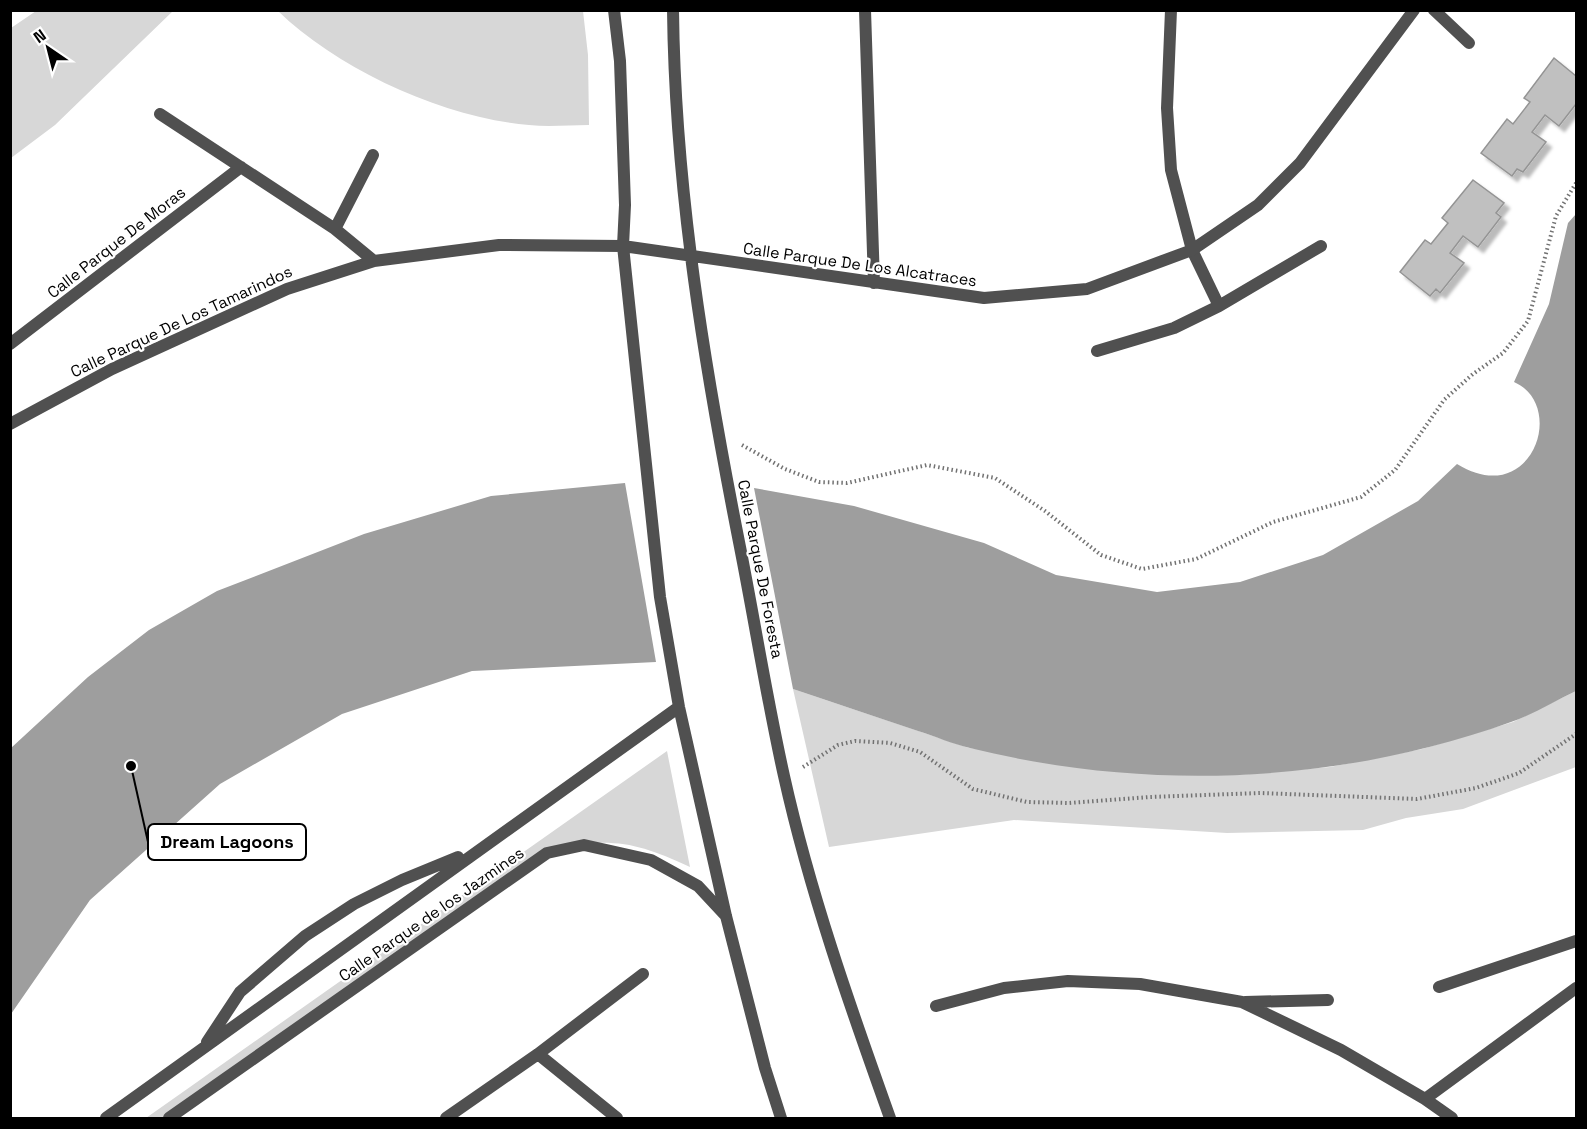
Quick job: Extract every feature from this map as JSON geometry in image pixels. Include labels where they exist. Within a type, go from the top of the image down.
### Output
[{"type":"street","points":[[614,10],[620,60],[625,205],[623,246],[660,597],[679,707],[726,916],[765,1068],[781,1119]]},
{"type":"street","name":"Calle Parque De Foresta","points":[[673,10],[680,159],[691,257],[717,430],[784,777],[836,968],[890,1119]]},
{"type":"street","points":[[865,10],[874,283]]},
{"type":"street","points":[[1171,10],[1167,108],[1171,170],[1192,250],[1219,306]]},
{"type":"street","name":"Calle Parque De Los Alcatraces","points":[[623,246],[984,298],[1087,289],[1192,250],[1258,205],[1300,162],[1414,10]]},
{"type":"street","points":[[1434,10],[1469,43]]},
{"type":"street","points":[[160,114],[335,229],[374,261]]},
{"type":"street","points":[[335,229],[373,155]]},
{"type":"street","name":"Calle Parque De Moras","points":[[10,344],[241,167]]},
{"type":"street","name":"Calle Parque De Los Tamarindos","points":[[10,424],[112,369],[287,289],[374,261],[500,245],[623,246]]},
{"type":"street","points":[[1097,351],[1174,328],[1219,306],[1321,246]]},
{"type":"street","name":"Calle Parque de los Jazmines","points":[[106,1119],[476,850],[679,707]]},
{"type":"street","name":"Calle Parque de los Jazmines","points":[[169,1119],[547,852],[584,845],[651,860],[698,886],[726,916]]},
{"type":"street","name":"Calle Parque de los Jazmines","points":[[203,1048],[240,992],[305,936],[354,904],[402,879],[476,850]]},
{"type":"street","points":[[1439,987],[1576,941]]},
{"type":"street","points":[[446,1119],[538,1054],[643,974]]},
{"type":"street","points":[[936,1006],[1004,988],[1068,981],[1140,984],[1242,1002],[1328,1000]]},
{"type":"street","points":[[1425,1099],[1576,988]]},
{"type":"street","points":[[1242,1002],[1341,1050],[1425,1099],[1452,1119]]},
{"type":"street","points":[[538,1054],[617,1119]]},
{"type":"path","points":[[717,430],[785,469],[819,482],[847,483],[927,465],[995,478],[1045,511],[1101,555],[1142,570],[1196,559],[1273,522],[1361,497],[1395,470],[1444,400],[1503,353],[1528,321],[1556,216],[1576,183]]},
{"type":"path","points":[[784,777],[838,745],[855,741],[890,743],[920,752],[973,789],[1027,802],[1069,803],[1260,793],[1417,799],[1476,788],[1519,773],[1576,734]]},
{"type":"shaded area","points":[[36,11],[173,11],[55,125],[11,158],[11,28]]},
{"type":"shaded area","points":[[278,11],[583,11],[588,55],[589,125],[536,126],[496,121],[462,113],[428,101],[394,88],[331,53]]},
{"type":"shaded area","points":[[1576,214],[1576,691],[1511,722],[1446,743],[1379,758],[1311,769],[1242,775],[1174,775],[1105,771],[1037,762],[970,748],[793,689],[754,488],[854,506],[984,543],[1056,575],[1157,592],[1240,582],[1323,555],[1418,501],[1457,464],[1483,475],[1505,474],[1522,465],[1534,449],[1539,431],[1538,411],[1530,394],[1514,382],[1549,304],[1568,223]]},
{"type":"shaded area","points":[[625,483],[656,662],[472,671],[342,714],[220,784],[90,900],[11,1014],[11,748],[88,677],[149,630],[217,591],[364,534],[491,496]]},
{"type":"shaded area","points":[[793,689],[969,748],[1239,775],[1330,767],[1422,749],[1513,722],[1576,691],[1576,767],[1463,809],[1406,818],[1363,830],[1227,833],[1014,820],[829,847]]},
{"type":"shaded area","points":[[667,751],[690,867],[658,853],[630,845],[601,843],[565,846],[171,1118],[146,1118]]},
{"type":"building","points":[[1554,58],[1576,76],[1576,104],[1559,126],[1545,115],[1532,132],[1546,142],[1523,172],[1517,169],[1512,176],[1481,153],[1507,119],[1513,124],[1530,102],[1524,98]]},
{"type":"building","points":[[1473,180],[1504,203],[1496,213],[1501,217],[1478,247],[1463,236],[1450,253],[1464,263],[1440,293],[1436,289],[1430,296],[1400,272],[1425,240],[1431,244],[1448,223],[1442,218]]},
{"type":"place","name":"Dream Lagoons","points":[[131,766]]}]
